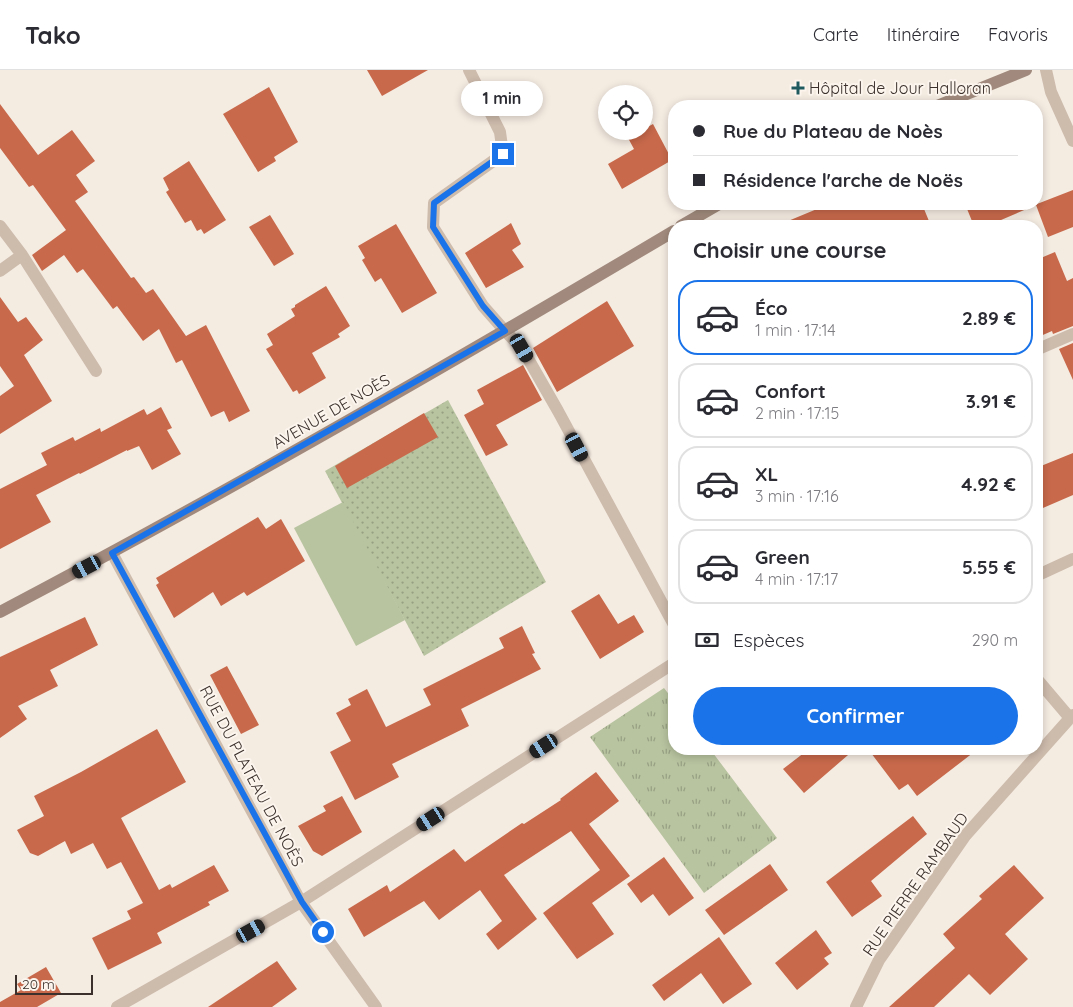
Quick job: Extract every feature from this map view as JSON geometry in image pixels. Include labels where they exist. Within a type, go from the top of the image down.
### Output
[{"type":"street","points":[[469,70],[500,132],[503,154],[434,203],[433,227],[483,306],[522,348],[668,614]]},
{"type":"street","points":[[951,100],[1026,70]]},
{"type":"street","points":[[1046,70],[1052,92],[1073,141]]},
{"type":"street","points":[[691,220],[709,210]]},
{"type":"street","points":[[0,226],[22,254],[96,371]]},
{"type":"street","name":"AVENUE DE NOÈS","points":[[0,612],[112,553],[505,331],[668,235]]},
{"type":"street","points":[[0,270],[22,254]]},
{"type":"street","points":[[1043,347],[1073,334]]},
{"type":"street","name":"RUE DU PLATEAU DE NOÈS","points":[[112,553],[302,902],[376,1007]]},
{"type":"street","points":[[1043,573],[1073,559]]},
{"type":"street","points":[[117,1007],[302,902],[668,667]]},
{"type":"street","points":[[1043,685],[1072,716]]},
{"type":"street","name":"RUE PIERRE RAMBAUD","points":[[1043,749],[1072,716]]},
{"type":"street","name":"RUE PIERRE RAMBAUD","points":[[856,1007],[879,960],[965,836],[1037,755]]},
{"type":"green space","points":[[448,400],[546,582],[424,656],[325,471]]},
{"type":"green space","points":[[343,502],[405,620],[356,646],[294,528]]},
{"type":"green space","points":[[664,688],[668,693],[668,755],[715,755],[777,838],[704,893],[590,737]]},
{"type":"building","points":[[367,70],[428,70],[382,96]]},
{"type":"building","points":[[269,87],[298,142],[274,157],[276,161],[258,172],[223,114]]},
{"type":"building","points":[[0,104],[38,155],[72,130],[95,161],[76,175],[88,192],[75,201],[131,278],[134,277],[146,293],[153,289],[186,336],[206,325],[250,411],[229,422],[224,411],[211,417],[182,360],[176,363],[159,329],[143,341],[117,306],[113,309],[83,269],[77,273],[64,255],[42,271],[32,255],[66,230],[33,185],[29,187],[0,148]]},
{"type":"building","points":[[653,124],[668,152],[668,162],[622,189],[608,164],[634,149],[629,140],[653,140]]},
{"type":"building","points":[[189,161],[226,220],[204,234],[201,229],[197,231],[191,220],[185,223],[166,192],[169,190],[163,178]]},
{"type":"building","points":[[1073,190],[1073,227],[1048,237],[1038,210],[1043,210],[1043,202]]},
{"type":"building","points":[[815,210],[924,210],[929,220],[790,220]]},
{"type":"building","points":[[967,210],[1024,210],[1001,220],[972,220]]},
{"type":"building","points":[[270,215],[294,254],[274,266],[249,227]]},
{"type":"building","points":[[511,223],[521,244],[512,250],[524,267],[486,288],[465,253]]},
{"type":"building","points":[[396,224],[437,293],[402,313],[381,278],[375,282],[362,260],[365,258],[358,246]]},
{"type":"building","points":[[1055,252],[1067,281],[1073,278],[1073,326],[1053,334],[1052,331],[1043,335],[1043,257]]},
{"type":"building","points":[[326,286],[350,326],[338,334],[340,337],[312,353],[326,378],[299,394],[297,390],[293,392],[266,349],[273,345],[267,334],[295,316],[291,309],[295,305]]},
{"type":"building","points":[[0,297],[18,322],[26,317],[43,340],[24,355],[52,401],[0,434],[0,396],[14,386],[0,366]]},
{"type":"building","points":[[607,301],[634,346],[557,392],[533,348]]},
{"type":"building","points":[[1073,343],[1073,380],[1059,349]]},
{"type":"building","points":[[523,365],[542,400],[496,425],[508,445],[486,456],[464,415],[484,404],[477,390]]},
{"type":"building","points":[[161,407],[172,428],[167,430],[181,454],[152,470],[139,446],[127,450],[36,495],[51,522],[0,549],[0,489],[47,465],[41,453],[73,437],[75,441],[100,428],[101,432],[144,409],[147,415]]},
{"type":"building","points":[[424,413],[438,437],[347,488],[335,466]]},
{"type":"building","points":[[1073,453],[1073,495],[1043,508],[1043,465]]},
{"type":"building","points":[[258,517],[266,529],[281,519],[305,561],[247,596],[244,592],[221,606],[213,592],[174,618],[156,585],[159,583],[156,578]]},
{"type":"building","points":[[599,594],[618,624],[634,615],[644,632],[600,659],[571,611]]},
{"type":"building","points":[[85,617],[98,645],[50,670],[58,686],[18,706],[27,719],[0,738],[0,657]]},
{"type":"building","points":[[522,626],[535,653],[532,654],[541,669],[461,709],[469,726],[392,764],[399,777],[355,800],[330,752],[351,741],[336,713],[351,705],[348,699],[367,689],[386,727],[431,705],[423,689],[504,648],[499,638]]},
{"type":"building","points":[[227,666],[259,725],[241,734],[210,675]]},
{"type":"building","points":[[157,729],[186,782],[121,818],[159,890],[170,884],[172,888],[214,865],[229,891],[208,902],[210,905],[157,933],[162,943],[108,970],[92,938],[131,919],[127,911],[143,903],[121,862],[107,869],[93,843],[71,854],[65,841],[38,856],[30,853],[17,830],[44,816],[34,796]]},
{"type":"building","points":[[801,755],[848,755],[804,793],[783,769]]},
{"type":"building","points":[[873,755],[970,755],[917,796],[908,784],[899,790]]},
{"type":"building","points":[[596,772],[619,801],[589,824],[630,876],[592,903],[614,934],[577,959],[543,913],[600,870],[571,831],[504,875],[537,919],[498,950],[486,934],[502,921],[480,890],[439,920],[424,901],[364,937],[348,909],[387,885],[390,892],[454,849],[465,862],[522,823],[524,824],[561,800]]},
{"type":"building","points":[[342,796],[362,832],[322,856],[313,851],[298,826],[326,811],[323,806]]},
{"type":"building","points":[[913,816],[927,834],[871,881],[882,896],[852,917],[826,882]]},
{"type":"building","points":[[664,857],[694,898],[669,916],[653,894],[641,903],[627,884]]},
{"type":"building","points":[[770,864],[788,890],[724,935],[705,910]]},
{"type":"building","points":[[1014,865],[1044,898],[1005,934],[1028,959],[990,995],[969,974],[934,1007],[889,1007],[955,948],[943,934],[982,899],[979,896]]},
{"type":"building","points":[[816,930],[832,953],[824,958],[829,964],[797,990],[775,963]]},
{"type":"building","points":[[719,937],[752,984],[723,1004],[701,973],[664,1001],[652,985]]},
{"type":"building","points":[[277,961],[297,989],[272,1007],[208,1007]]},
{"type":"building","points":[[46,967],[61,993],[37,1007],[0,1007],[0,1002],[21,990],[17,984]]},
{"type":"place","name":"Hôpital de Jour Halloran","points":[[798,88]]},
{"type":"route","points":[[323,932],[302,902],[112,553],[505,331],[483,306],[433,227],[434,203],[503,154]]}]
